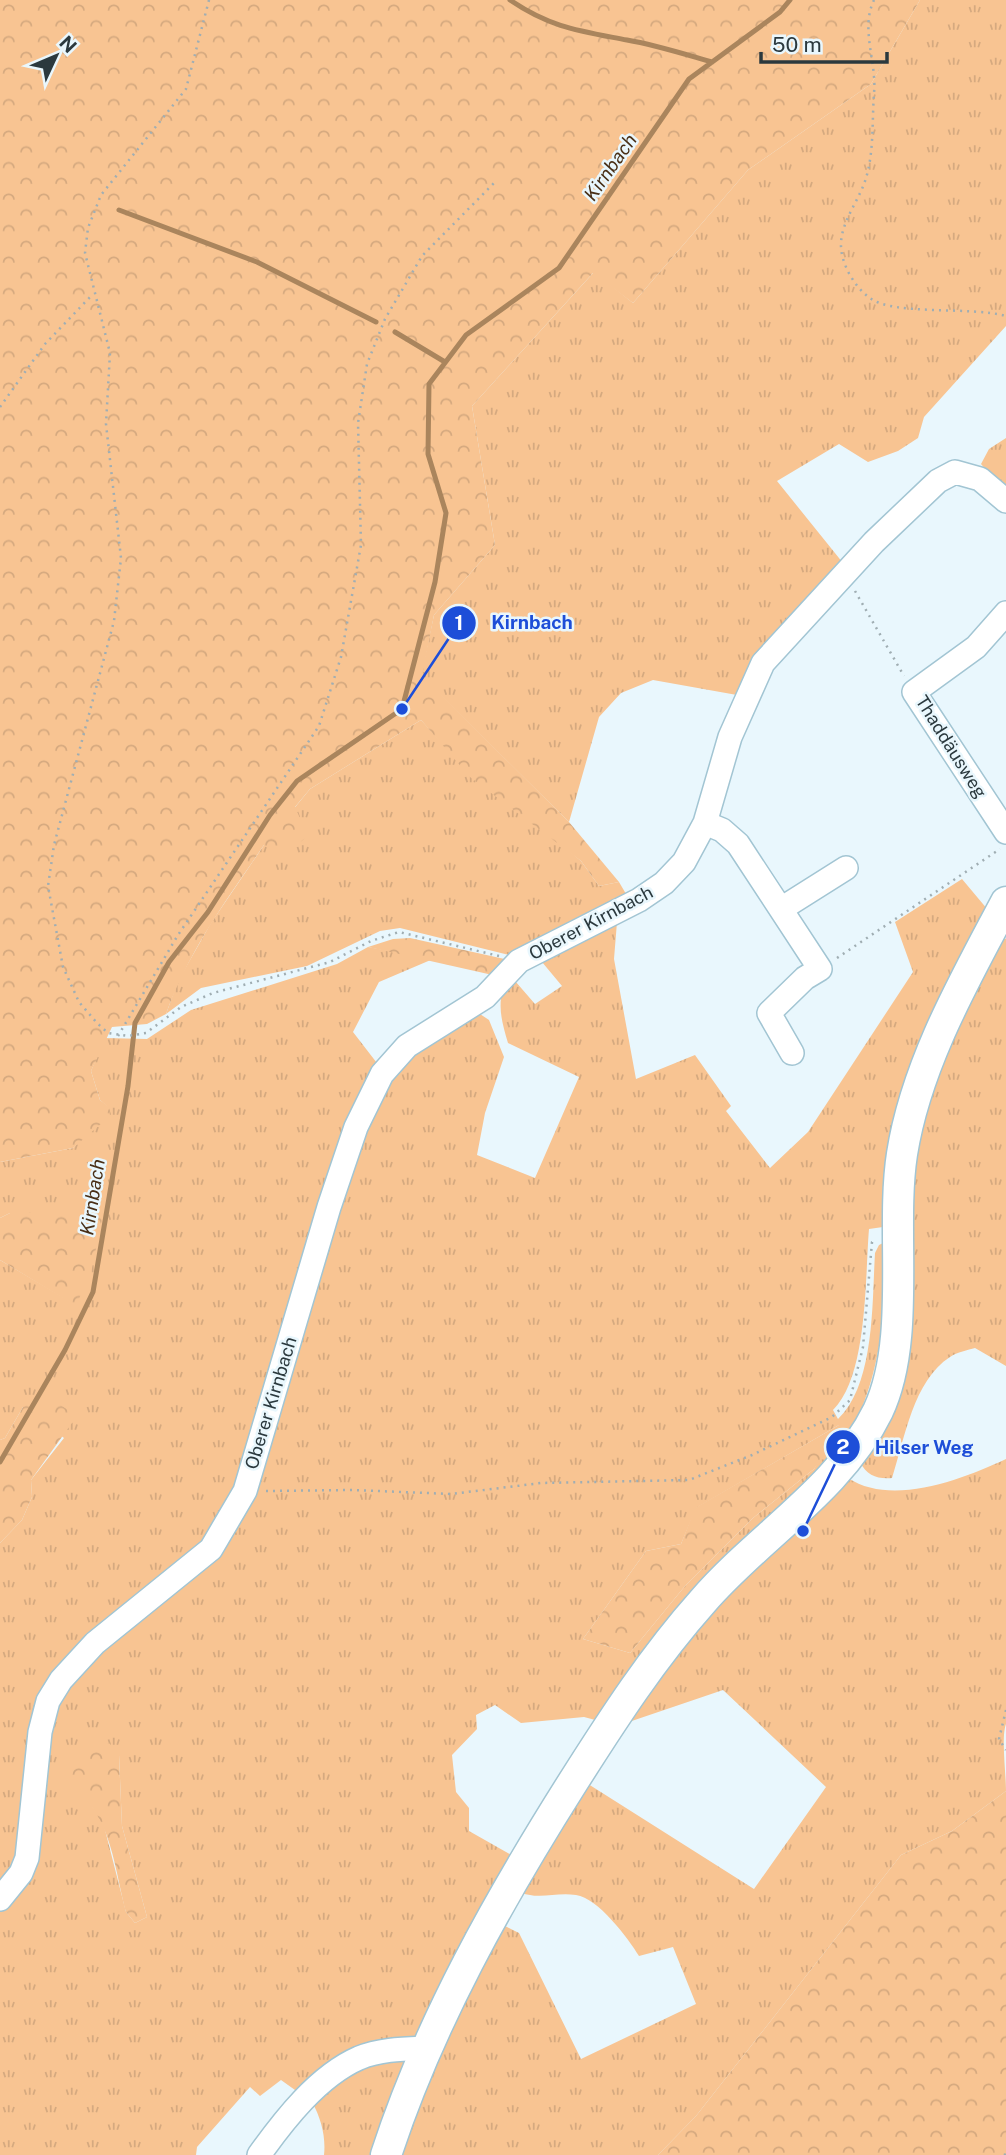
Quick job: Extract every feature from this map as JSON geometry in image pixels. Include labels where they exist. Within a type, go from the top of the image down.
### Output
[{"type":"main road","points":[[386,2155],[428,2048],[505,1894],[614,1716],[703,1600],[837,1471],[863,1438],[879,1408],[895,1338],[902,1156],[912,1111],[942,1029],[1006,902]]},
{"type":"street","name":"Oberer Kirnbach","points":[[0,1899],[21,1873],[27,1858],[40,1732],[48,1701],[61,1680],[95,1643],[211,1549],[245,1491],[329,1207],[356,1127],[382,1074],[407,1046],[485,997],[519,961],[639,900],[664,883],[684,862],[705,823],[730,737],[763,663],[845,573],[937,481],[955,472],[980,479],[1006,501]]},
{"type":"street","name":"Thaddäusweg","points":[[1006,613],[976,647],[914,692],[1006,832]]},
{"type":"street","points":[[705,823],[723,830],[738,844],[820,970],[805,978],[769,1013],[792,1053]]},
{"type":"street","points":[[781,909],[846,868]]},
{"type":"street","points":[[259,2155],[276,2131],[337,2070],[360,2058],[389,2050],[428,2048]]},
{"type":"path","points":[[209,0],[186,89],[101,195],[88,228],[85,253],[93,294],[110,353],[106,424],[121,558],[114,621],[54,845],[48,886],[63,967],[79,1002],[108,1032],[128,1036],[146,1033],[181,1007],[213,993],[330,962],[371,941],[399,932],[519,961]]},
{"type":"path","points":[[874,0],[866,16],[876,77],[867,174],[841,242],[843,257],[853,279],[870,299],[889,305],[983,311],[1006,316]]},
{"type":"path","points":[[118,1036],[178,935],[319,726],[341,657],[362,545],[358,423],[367,364],[385,319],[422,256],[494,183]]},
{"type":"path","points":[[0,407],[46,344],[93,294]]},
{"type":"path","points":[[845,573],[914,692]]},
{"type":"path","points":[[820,970],[1006,846]]},
{"type":"path","name":"Oberer Kirnbach","points":[[245,1491],[354,1490],[450,1494],[541,1483],[688,1480],[832,1418],[844,1408],[850,1400],[863,1348],[872,1242],[881,1236],[900,1234]]},
{"type":"path","points":[[1006,1710],[999,1739],[1006,1750]]},
{"type":"green space","points":[[0,0],[920,0],[871,84],[748,170],[633,303],[593,273],[472,406],[495,545],[434,615],[422,676],[569,822],[619,882],[599,886],[581,861],[470,777],[421,720],[310,789],[295,807],[308,836],[280,858],[264,845],[197,948],[166,1014],[147,1024],[112,1027],[91,1071],[100,1100],[109,1107],[110,1116],[73,1148],[0,1162]]},
{"type":"green space","points":[[920,0],[1006,0],[1006,326],[924,417],[918,438],[898,451],[868,462],[839,444],[777,481],[843,563],[737,695],[653,680],[621,693],[599,717],[569,822],[421,676],[434,615],[495,545],[472,406],[594,272],[633,303],[748,170],[871,84]]},
{"type":"green space","points":[[1006,438],[1006,493],[981,464],[989,449]]},
{"type":"green space","points":[[421,720],[441,742],[581,861],[599,886],[619,882],[629,899],[513,956],[400,928],[380,931],[307,966],[201,988],[166,1014],[178,981],[211,923],[264,845],[310,789]]},
{"type":"green space","points":[[962,879],[988,910],[887,1192],[883,1227],[869,1229],[859,1350],[853,1374],[833,1410],[838,1419],[850,1404],[859,1385],[872,1317],[875,1253],[879,1245],[885,1242],[880,1342],[869,1389],[860,1412],[849,1436],[599,1721],[584,1717],[521,1723],[495,1705],[476,1715],[477,1729],[452,1755],[456,1792],[469,1808],[469,1831],[515,1857],[418,2040],[302,2095],[281,2080],[260,2096],[250,2087],[197,2147],[196,2155],[0,2155],[0,1904],[9,1893],[57,1695],[79,1667],[227,1538],[358,1134],[387,1077],[415,1047],[477,1012],[489,1020],[504,1057],[485,1113],[477,1155],[535,1178],[579,1077],[508,1043],[501,1008],[502,992],[509,974],[535,1004],[562,986],[537,956],[617,922],[614,959],[636,1079],[695,1055],[731,1106],[726,1111],[770,1168],[808,1132],[913,972],[895,922]],"holes":[[[839,1425],[814,1469],[753,1518],[685,1586],[630,1653],[583,1639],[646,1551],[681,1544],[696,1508]],[[119,1755],[122,1826],[147,1917],[135,1923],[126,1912],[103,1822],[83,1793]]]},
{"type":"green space","points":[[1001,936],[1006,939],[1006,1366],[975,1348],[953,1355],[937,1367],[927,1380],[912,1412],[892,1478],[877,1477],[866,1471],[860,1462],[882,1424],[906,1197],[922,1117],[951,1039]]},
{"type":"green space","points":[[410,938],[509,960],[497,976],[368,947],[393,939]]},
{"type":"green space","points":[[368,947],[433,959],[379,982],[353,1032],[380,1067],[244,1479],[217,1534],[50,1689],[24,1856],[0,1893],[0,1543],[22,1520],[32,1497],[31,1480],[64,1438],[23,1407],[5,1438],[0,1440],[0,1260],[76,1305],[10,1213],[0,1218],[0,1162],[73,1148],[109,1108],[100,1100],[91,1071],[105,1038],[147,1039],[191,1010],[337,964]]},
{"type":"green space","points":[[92,1212],[102,1219],[92,1268],[76,1306],[0,1260],[0,1218],[10,1213]]},
{"type":"green space","points":[[39,1399],[56,1402],[77,1416],[31,1480],[32,1497],[22,1520],[0,1543],[0,1440],[5,1438],[23,1407]]},
{"type":"green space","points":[[839,1425],[843,1429],[814,1469],[753,1518],[685,1586],[630,1653],[583,1639],[646,1551],[681,1544],[695,1508]]},
{"type":"green space","points":[[1006,1459],[1006,1791],[952,1831],[901,1855],[696,2116],[658,2155],[396,2155],[499,1923],[519,1933],[581,2059],[696,2004],[673,1947],[639,1956],[612,1920],[585,1898],[568,1894],[539,1896],[516,1891],[585,1782],[754,1889],[826,1787],[723,1690],[620,1725],[711,1608],[848,1478],[885,1490],[906,1490],[949,1481]]},
{"type":"green space","points":[[109,1743],[119,1755],[122,1826],[147,1917],[135,1923],[126,1912],[114,1858],[102,1823],[81,1795],[66,1784],[65,1773],[93,1747]]},
{"type":"green space","points":[[1006,1791],[1006,2155],[658,2155],[696,2116],[901,1855],[952,1831]]},
{"type":"green space","points":[[381,2056],[413,2060],[380,2155],[324,2155],[322,2128],[312,2102],[328,2083]]},
{"type":"waterway","points":[[510,0],[539,17],[566,27],[649,44],[712,62]]},
{"type":"waterway","name":"Kirnbach","points":[[0,1462],[65,1350],[93,1292],[128,1086],[135,1023],[169,962],[208,912],[270,815],[297,781],[402,709],[435,582],[446,513],[428,454],[429,384],[466,335],[559,268],[689,79],[780,12],[790,0]]},
{"type":"waterway","points":[[119,210],[257,262],[376,322]]},
{"type":"waterway","points":[[395,332],[445,362]]},
{"type":"place","name":"Kirnbach","points":[[402,709]]},
{"type":"place","name":"Hilser Weg","points":[[803,1531]]}]
